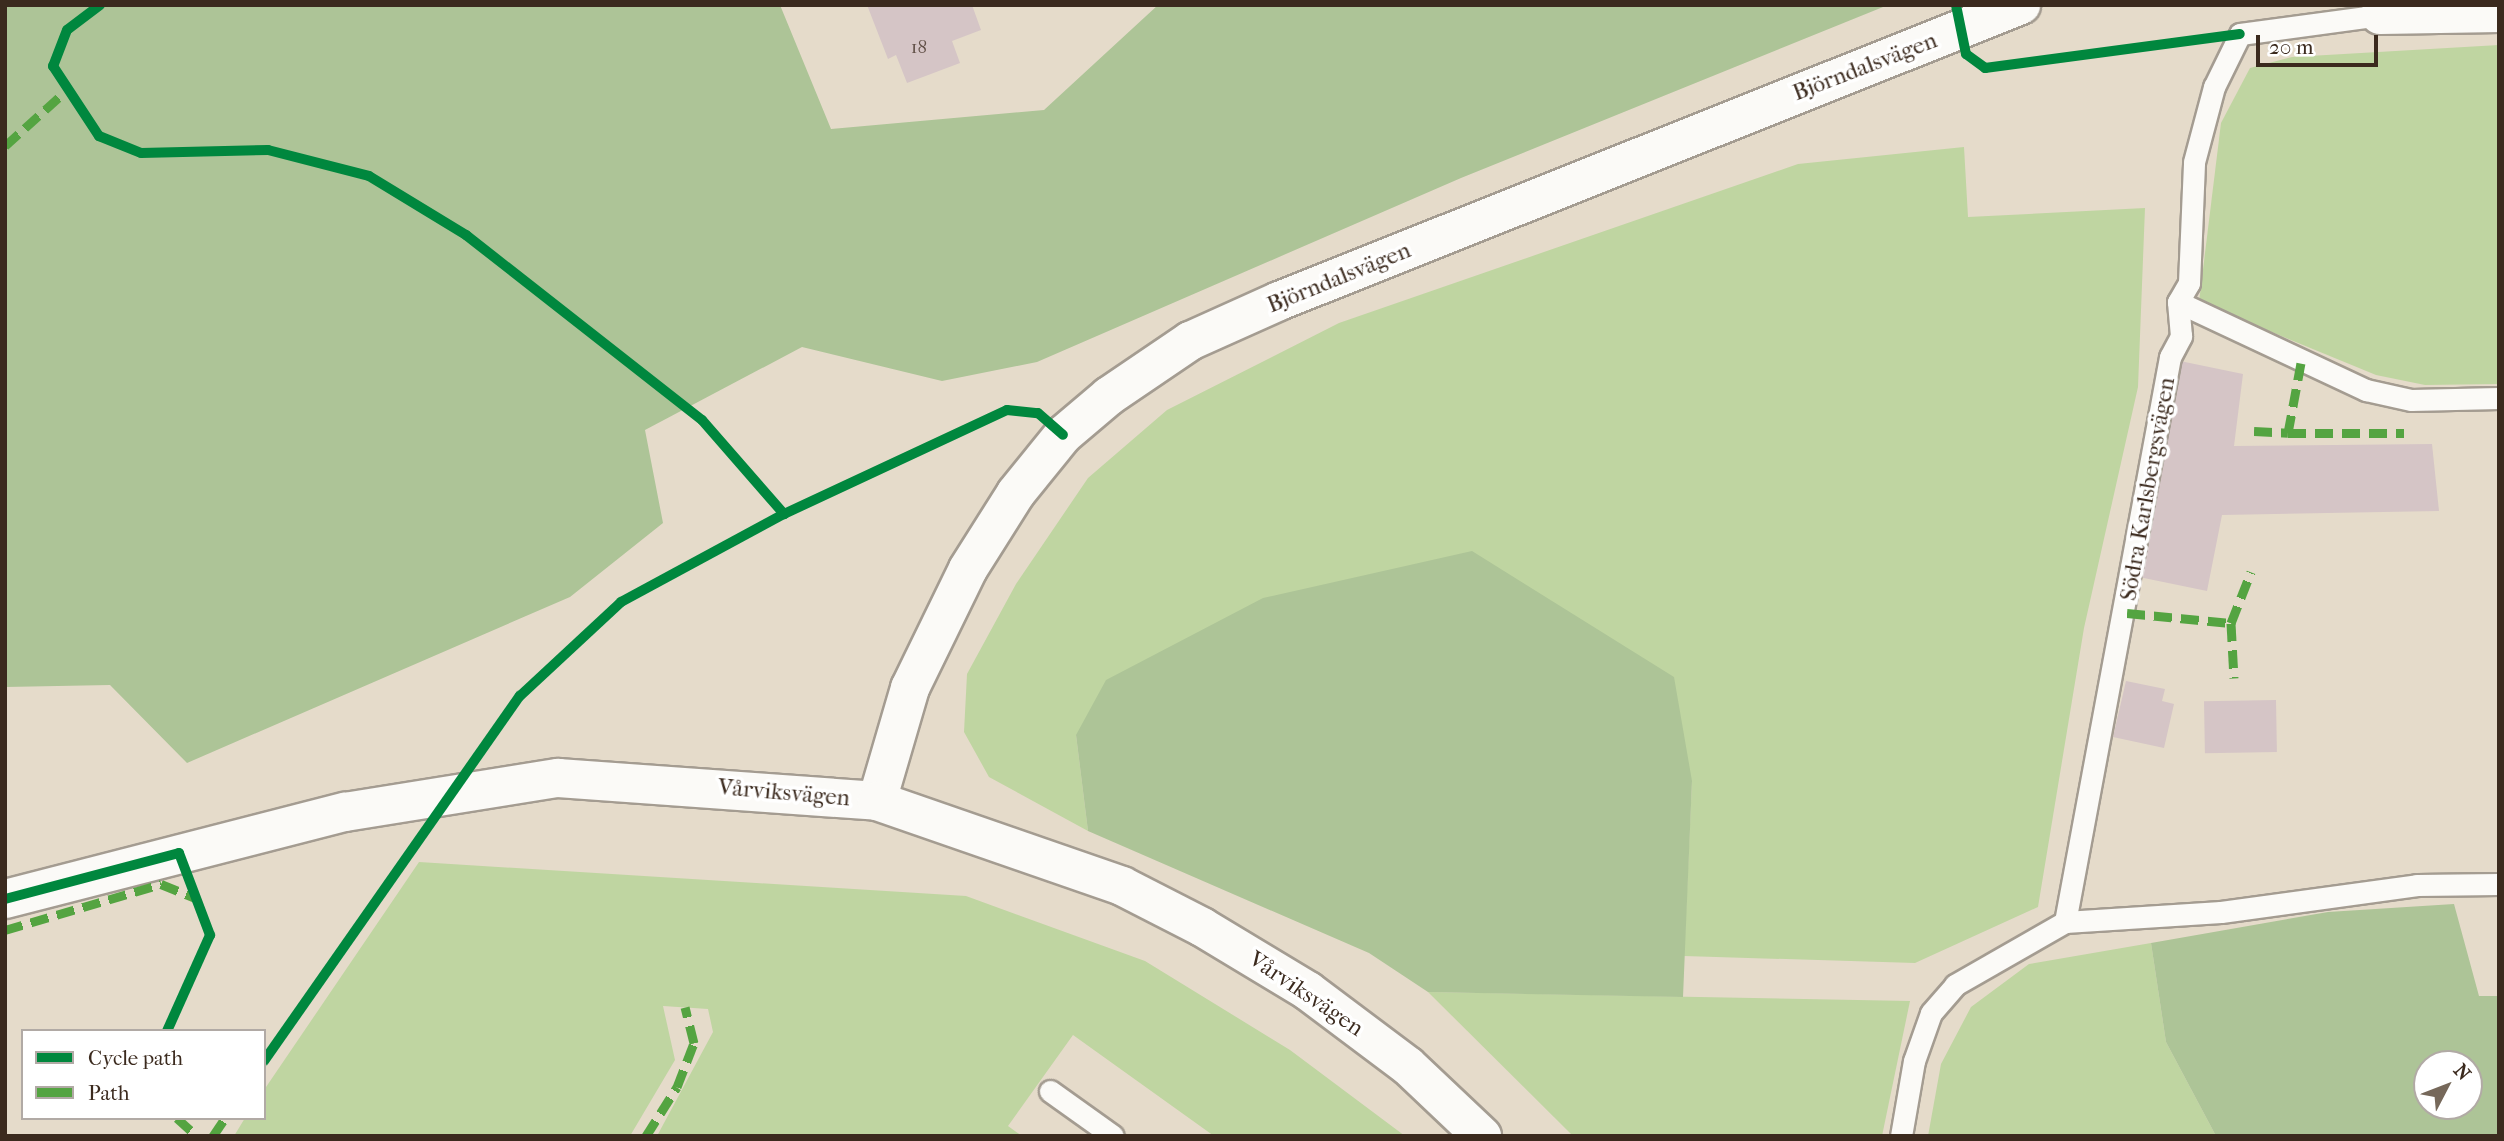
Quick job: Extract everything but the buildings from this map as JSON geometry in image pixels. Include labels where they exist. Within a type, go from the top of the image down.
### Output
[{"type":"street","name":"Björndalsvägen","points":[[877,801],[910,688],[968,569],[1024,483],[1063,435],[1109,396],[1190,341],[1279,301],[2021,5]]},
{"type":"street","name":"Södra Karlsbergsvägen","points":[[2380,15],[2499,13]]},
{"type":"street","name":"Vårviksvägen","points":[[5,899],[345,812],[558,778],[877,801],[1122,886],[1202,927],[1308,991],[1408,1066],[1482,1136]]},
{"type":"lane","name":"Södra Karlsbergsvägen","points":[[2065,922],[2170,357],[2180,336],[2178,302],[2189,283],[2186,228],[2194,162],[2214,87],[2240,34],[2380,15]]},
{"type":"lane","points":[[2178,302],[2366,390],[2411,400],[2499,398]]},
{"type":"lane","points":[[1901,1136],[1914,1061],[1931,1013],[1955,985],[2065,922],[2221,912],[2417,886],[2499,884]]},
{"type":"lane","points":[[1050,1091],[1114,1136]]},
{"type":"green space","points":[[5,5],[780,5],[831,129],[1044,110],[1158,5],[1888,5],[1461,178],[1037,362],[942,381],[802,347],[645,430],[663,523],[570,597],[187,763],[110,685],[5,687]]},
{"type":"green space","points":[[2499,45],[2499,384],[2425,385],[2376,375],[2199,302],[2221,123],[2250,68],[2292,57]]},
{"type":"green space","points":[[1964,147],[1968,217],[2145,208],[2138,387],[2084,628],[2038,907],[1915,963],[1684,956],[1692,781],[1076,735],[1088,831],[989,777],[964,732],[967,674],[1016,584],[1088,478],[1167,410],[1339,323],[1798,164]]},
{"type":"green space","points":[[1472,551],[1674,677],[1692,781],[1683,997],[1428,992],[1369,953],[1088,831],[1076,735],[1106,680],[1263,598]]},
{"type":"green space","points":[[419,862],[966,896],[1145,961],[1290,1050],[1405,1136],[1214,1136],[1073,1035],[1008,1126],[1022,1136],[657,1136],[713,1032],[708,1009],[663,1006],[675,1060],[630,1136],[234,1136],[244,1120],[266,1120],[266,1087]]},
{"type":"green space","points":[[2454,904],[2479,996],[2499,996],[2499,1136],[2216,1136],[2166,1042],[2151,943],[2328,912]]},
{"type":"green space","points":[[2151,943],[2166,1042],[2216,1136],[1928,1136],[1941,1064],[1971,1007],[2029,964]]},
{"type":"green space","points":[[1428,992],[1910,1001],[1882,1136],[1573,1136]]},
{"type":"marked path","points":[[5,146],[68,89]]},
{"type":"marked path","points":[[2254,431],[2288,433],[2301,363]]},
{"type":"marked path","points":[[2288,433],[2404,433]]},
{"type":"marked path","points":[[2231,623],[2251,572]]},
{"type":"marked path","points":[[2127,613],[2231,623],[2234,678]]},
{"type":"marked path","points":[[5,930],[161,884],[196,898]]},
{"type":"marked path","points":[[646,1136],[677,1087],[694,1043],[685,1007]]},
{"type":"marked path","points":[[179,1120],[197,1136]]},
{"type":"marked path","points":[[213,1136],[224,1120]]},
{"type":"cycle path","points":[[100,5],[67,30],[53,66],[99,136],[141,153],[268,150],[369,176],[466,235],[702,420],[784,514]]},
{"type":"cycle path","points":[[1956,5],[1966,54],[1985,68],[2240,34]]},
{"type":"cycle path","points":[[266,1058],[520,696],[621,602],[784,514],[1007,410],[1038,413],[1063,435]]},
{"type":"cycle path","points":[[5,899],[179,853],[210,935],[168,1029]]}]
